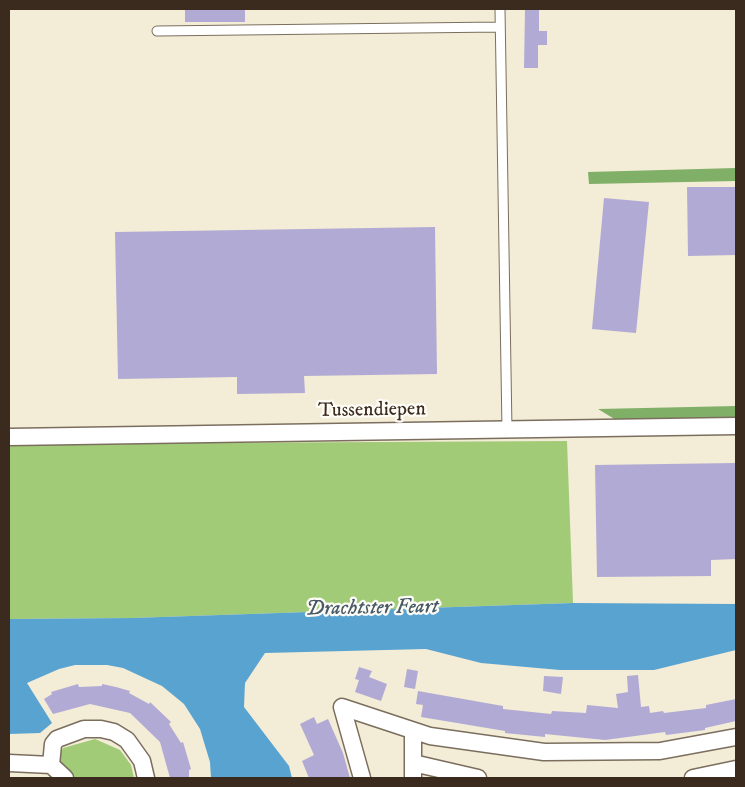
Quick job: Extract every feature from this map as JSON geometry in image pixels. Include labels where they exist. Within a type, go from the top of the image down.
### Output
[{"type":"street","name":"Tussendiepen","points":[[9,437],[736,426]]},
{"type":"street","points":[[362,778],[342,707],[413,732],[487,746],[544,752],[660,751],[736,737]]},
{"type":"street","points":[[51,765],[53,744],[57,739],[84,729],[101,729],[121,736],[131,745],[142,761],[146,778]]},
{"type":"street","points":[[413,732],[413,771],[478,778]]},
{"type":"street","points":[[9,763],[51,765],[65,778]]},
{"type":"street","points":[[693,778],[736,769]]},
{"type":"lane","points":[[500,9],[507,430]]},
{"type":"lane","points":[[157,31],[500,27]]},
{"type":"green space","points":[[736,168],[736,181],[589,184],[588,172]]},
{"type":"green space","points":[[736,406],[736,417],[616,420],[598,409]]},
{"type":"green space","points":[[567,441],[573,603],[132,618],[9,619],[9,444]]},
{"type":"green space","points":[[95,739],[120,750],[131,765],[134,778],[75,778],[60,764],[58,757],[63,748]]},
{"type":"water","points":[[573,603],[736,604],[736,650],[654,670],[560,670],[481,663],[426,649],[265,653],[245,683],[244,707],[289,766],[292,778],[211,778],[210,762],[200,729],[184,704],[162,686],[123,668],[107,665],[75,665],[59,669],[27,683],[52,723],[40,733],[9,734],[9,619],[132,618]]},
{"type":"building","points":[[185,9],[245,9],[245,22],[185,22]]},
{"type":"building","points":[[525,9],[539,9],[539,31],[547,31],[547,45],[538,45],[538,68],[524,68]]},
{"type":"building","points":[[687,187],[736,187],[736,255],[688,256]]},
{"type":"building","points":[[604,198],[649,202],[636,333],[592,329]]},
{"type":"building","points":[[435,227],[437,374],[304,376],[305,393],[237,394],[237,377],[118,379],[115,232]]},
{"type":"building","points":[[736,463],[736,559],[711,560],[711,576],[597,577],[595,465]]},
{"type":"building","points":[[359,667],[372,671],[369,677],[387,684],[381,701],[355,692],[359,680],[355,679]]},
{"type":"building","points":[[407,669],[418,671],[415,689],[404,687]]},
{"type":"building","points":[[638,675],[641,707],[649,706],[650,713],[706,708],[706,705],[736,699],[736,721],[705,728],[705,730],[666,735],[665,732],[605,740],[545,734],[545,737],[505,733],[505,731],[421,717],[423,705],[416,704],[418,691],[503,706],[503,709],[551,714],[552,711],[586,713],[587,705],[618,708],[616,694],[628,692],[627,676]]},
{"type":"building","points":[[544,676],[563,677],[561,694],[543,691]]},
{"type":"building","points":[[78,684],[79,687],[102,686],[102,684],[116,687],[130,691],[129,693],[149,704],[150,702],[171,722],[169,724],[181,743],[183,742],[191,769],[189,770],[189,778],[170,778],[160,742],[130,713],[90,704],[53,714],[44,699],[52,694],[51,692]]},
{"type":"building","points":[[314,717],[317,724],[328,719],[343,753],[350,778],[309,778],[302,761],[314,755],[300,724]]},
{"type":"water label","name":"Drachtster Feart","points":[[372,609]]}]
